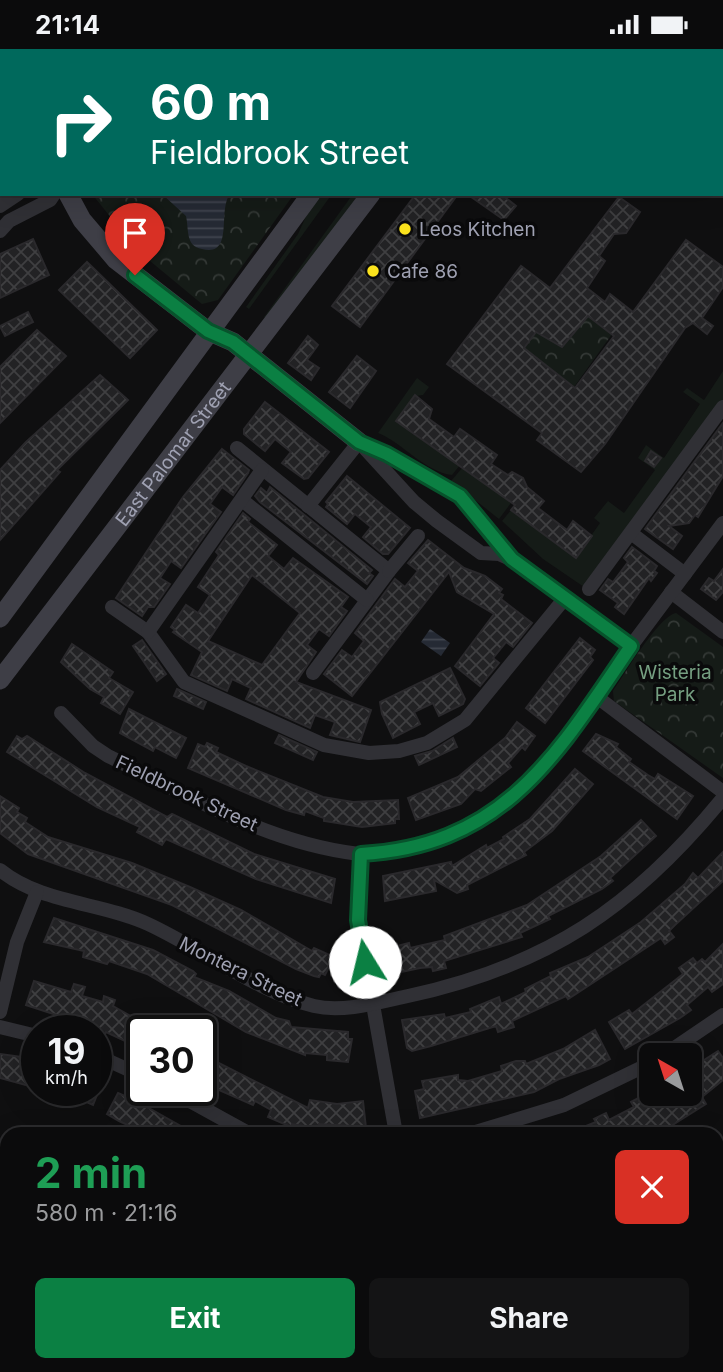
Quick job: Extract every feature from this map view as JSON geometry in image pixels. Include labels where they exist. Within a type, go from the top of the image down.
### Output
[{"type":"main road","points":[[69,196],[82,220],[116,260],[208,331],[233,342],[359,442]]},
{"type":"main road","points":[[0,618],[309,196]]},
{"type":"main road","name":"East Palomar Street","points":[[0,680],[369,196]]},
{"type":"street","points":[[0,230],[9,221],[50,201],[53,196]]},
{"type":"street","points":[[589,589],[723,407]]},
{"type":"street","points":[[308,506],[359,442]]},
{"type":"street","points":[[359,442],[414,502],[437,521],[481,553],[499,554],[512,559]]},
{"type":"street","points":[[359,442],[387,454],[460,496],[512,559],[631,646]]},
{"type":"street","points":[[237,448],[388,571]]},
{"type":"street","points":[[148,632],[262,470]]},
{"type":"street","points":[[242,500],[368,600]]},
{"type":"street","name":"Fieldbrook Street","points":[[61,713],[93,746],[108,756],[244,823],[309,843],[361,854],[390,852],[435,842],[484,819],[506,804],[549,762],[723,523]]},
{"type":"street","points":[[631,533],[685,574]]},
{"type":"street","points":[[313,673],[388,571],[418,536]]},
{"type":"street","points":[[671,592],[723,632]]},
{"type":"street","points":[[112,607],[148,632],[184,682],[324,745],[354,752],[384,753],[427,743],[465,720],[565,599]]},
{"type":"street","points":[[597,697],[723,792]]},
{"type":"street","name":"Montera Street","points":[[0,870],[37,892],[146,923],[294,1000],[335,1008],[372,1003],[474,979],[519,963],[578,932],[644,884],[696,832],[723,798]]},
{"type":"street","points":[[361,854],[358,920],[395,1127]]},
{"type":"street","points":[[0,1012],[17,942],[37,892]]},
{"type":"street","points":[[682,1043],[723,1015]]},
{"type":"street","points":[[0,1027],[21,1032]]},
{"type":"street","points":[[491,1127],[564,1105],[639,1069]]},
{"type":"street","points":[[199,1106],[237,1127]]},
{"type":"green space","points":[[94,196],[293,196],[218,300],[202,304],[138,251]]},
{"type":"green space","points":[[320,196],[331,196],[249,309],[246,307],[298,234],[308,212]]},
{"type":"green space","points":[[352,196],[362,196],[268,321],[264,317]]},
{"type":"green space","points":[[561,296],[612,334],[574,387],[524,348]]},
{"type":"green space","points":[[723,371],[723,400],[584,587],[543,559],[502,521],[511,510],[576,557],[600,523],[594,518],[608,501],[624,513],[655,470],[638,458],[646,445],[664,458],[700,404],[683,392],[687,388],[704,400]]},
{"type":"green space","points":[[417,378],[429,387],[423,395],[416,396],[396,421],[460,465],[452,475],[433,469],[378,433]]},
{"type":"green space","points":[[463,467],[511,503],[499,519],[451,481]]},
{"type":"green space","name":"Wisteria Park","points":[[676,613],[723,647],[723,778],[614,701],[613,691],[642,647],[660,624]]},
{"type":"shaded area","points":[[164,196],[229,196],[222,240],[212,250],[197,247],[190,241],[186,216]]},
{"type":"shaded area","points":[[430,629],[450,643],[441,656],[421,642]]},
{"type":"building","points":[[414,196],[457,196],[360,327],[332,306]]},
{"type":"building","points":[[470,196],[504,196],[516,206],[504,220]]},
{"type":"building","points":[[619,197],[640,212],[626,233],[614,234],[599,256],[605,261],[587,288],[605,302],[610,294],[633,312],[686,240],[723,267],[723,287],[702,318],[713,326],[707,334],[693,323],[685,328],[605,444],[581,472],[537,440],[542,433],[447,364],[521,266],[550,288]],"holes":[[[588,316],[614,336],[575,388],[524,348],[536,332],[562,347]]]},
{"type":"building","points":[[33,239],[49,275],[0,298],[0,254]]},
{"type":"building","points":[[87,262],[157,330],[130,358],[59,290]]},
{"type":"building","points":[[28,312],[33,322],[5,336],[0,326]]},
{"type":"building","points":[[37,330],[66,356],[0,423],[0,367]]},
{"type":"building","points":[[308,336],[318,345],[307,360],[319,368],[311,380],[288,363]]},
{"type":"building","points":[[357,356],[376,371],[350,408],[329,392]]},
{"type":"building","points":[[100,375],[128,400],[57,470],[60,472],[0,540],[0,470],[26,442]]},
{"type":"building","points":[[415,395],[432,409],[429,419],[454,437],[460,429],[497,455],[491,464],[508,475],[512,472],[523,478],[527,487],[544,501],[538,508],[567,530],[573,521],[592,536],[576,558],[511,510],[515,505],[396,421]]},
{"type":"building","points":[[265,402],[329,452],[308,478],[304,479],[282,463],[291,452],[275,439],[265,451],[244,434],[244,429]]},
{"type":"building","points":[[723,423],[723,476],[698,517],[695,515],[689,523],[669,526],[682,536],[673,549],[645,529]]},
{"type":"building","points":[[222,449],[249,470],[248,473],[233,495],[222,487],[210,504],[221,512],[181,568],[171,561],[160,578],[170,584],[154,607],[148,607],[142,616],[116,598],[183,497]]},
{"type":"building","points":[[651,451],[661,458],[654,467],[645,461]]},
{"type":"building","points":[[347,476],[410,528],[388,554],[383,554],[363,537],[371,527],[355,514],[347,524],[326,507],[326,502]]},
{"type":"building","points":[[270,487],[372,570],[369,573],[373,576],[367,584],[260,502],[255,496],[261,488],[267,493]]},
{"type":"building","points":[[243,513],[250,519],[248,522],[277,545],[268,556],[284,569],[293,558],[348,597],[341,607],[347,611],[329,636],[319,629],[307,645],[316,652],[296,682],[371,710],[360,742],[330,735],[335,722],[315,715],[310,728],[246,699],[251,688],[232,679],[227,691],[191,675],[202,652],[173,632],[175,630],[171,627],[186,605],[198,613],[210,595],[198,587],[219,555],[216,552]],"holes":[[[252,575],[300,613],[262,665],[208,641]]]},
{"type":"building","points":[[428,540],[464,568],[485,576],[502,589],[499,593],[503,595],[501,599],[532,623],[513,647],[506,642],[493,658],[499,663],[480,686],[455,666],[494,614],[457,592],[449,572],[352,696],[324,674],[342,650],[352,657],[364,641],[355,633],[395,579],[405,587],[418,571],[408,563]]},
{"type":"building","points":[[632,547],[657,566],[654,571],[657,573],[651,581],[649,578],[624,614],[615,607],[618,603],[600,590],[608,579],[613,582],[628,562],[624,558]]},
{"type":"building","points":[[723,569],[723,592],[716,600],[701,589],[709,578],[714,581]]},
{"type":"building","points":[[580,638],[595,650],[590,657],[593,660],[545,723],[526,708]]},
{"type":"building","points":[[142,640],[166,674],[157,681],[133,646]]},
{"type":"building","points":[[72,644],[113,672],[109,678],[133,692],[120,714],[101,703],[104,697],[90,689],[61,662]]},
{"type":"building","points":[[450,668],[465,699],[463,704],[439,716],[433,703],[414,712],[420,724],[393,738],[382,714],[380,702]]},
{"type":"building","points":[[177,689],[206,702],[203,709],[174,696]]},
{"type":"building","points":[[129,709],[186,738],[176,758],[155,747],[153,751],[120,733]]},
{"type":"building","points":[[517,722],[535,736],[525,750],[522,747],[508,763],[511,767],[481,791],[475,789],[461,804],[416,820],[408,798],[458,777],[505,738]]},
{"type":"building","points":[[596,734],[618,744],[616,747],[631,759],[629,762],[648,775],[655,779],[658,774],[693,796],[677,819],[583,751]]},
{"type":"building","points":[[279,735],[317,752],[313,760],[275,743]]},
{"type":"building","points":[[17,736],[22,739],[27,736],[85,773],[167,817],[172,814],[254,854],[335,879],[331,903],[256,879],[166,839],[162,845],[137,832],[140,827],[97,807],[7,752]]},
{"type":"building","points":[[453,738],[457,747],[419,765],[415,756],[432,751]]},
{"type":"building","points":[[207,743],[218,748],[216,752],[246,766],[323,797],[353,802],[398,800],[399,819],[395,819],[395,823],[362,827],[324,821],[324,818],[305,811],[304,815],[286,810],[188,768],[198,744],[205,747]]},
{"type":"building","points":[[575,769],[593,784],[552,831],[524,852],[526,855],[467,885],[468,889],[457,893],[434,880],[436,891],[385,901],[383,876],[451,862],[452,866],[486,845],[487,848],[504,839],[503,837],[530,819]]},
{"type":"building","points":[[0,796],[19,808],[17,812],[27,818],[25,822],[48,837],[132,863],[190,887],[241,910],[312,951],[314,948],[334,957],[325,975],[321,973],[319,977],[314,976],[296,969],[172,905],[28,854],[0,833]]},
{"type":"building","points":[[641,820],[656,836],[610,878],[613,881],[548,916],[550,919],[520,933],[522,937],[444,961],[446,968],[433,971],[432,967],[420,968],[401,972],[400,967],[389,970],[385,949],[409,943],[410,948],[445,940],[444,936],[527,905],[601,856]]},
{"type":"building","points":[[723,852],[723,881],[669,931],[674,937],[665,944],[661,938],[568,999],[566,996],[512,1021],[514,1027],[498,1032],[496,1026],[412,1051],[407,1048],[402,1020],[444,1014],[445,1018],[471,1012],[470,1009],[499,997],[501,1004],[526,992],[525,989],[551,976],[550,973],[588,957],[641,922],[685,884],[693,873],[698,878]]},
{"type":"building","points":[[54,918],[153,950],[193,971],[196,974],[194,977],[229,991],[276,1018],[289,1021],[291,1027],[348,1032],[348,1039],[352,1039],[348,1062],[327,1060],[327,1055],[305,1055],[246,1032],[147,974],[109,961],[107,964],[83,957],[84,951],[44,942]]},
{"type":"building","points":[[723,944],[723,984],[712,992],[708,987],[687,1005],[691,1010],[625,1049],[609,1022],[629,1010],[632,1014],[683,974],[679,968],[693,958],[697,963],[702,959],[705,962]]},
{"type":"building","points":[[34,981],[71,992],[74,984],[85,987],[82,996],[103,1002],[104,996],[115,1000],[113,1006],[129,1015],[126,1015],[126,1041],[112,1035],[112,1015],[56,1015],[26,1005]]},
{"type":"building","points":[[595,1030],[610,1059],[599,1065],[559,1079],[534,1092],[420,1118],[415,1091],[424,1089],[422,1081],[458,1075],[458,1080],[468,1081],[502,1071],[501,1066],[516,1061],[525,1061],[526,1064],[563,1049]]},
{"type":"building","points":[[718,1051],[723,1058],[723,1080],[702,1097],[702,1061]]},
{"type":"building","points":[[0,1054],[21,1057],[21,1084],[0,1078]]},
{"type":"building","points":[[217,1062],[308,1108],[310,1100],[337,1104],[363,1101],[366,1127],[319,1124],[318,1127],[312,1127],[292,1124],[291,1127],[268,1117],[271,1110],[255,1101],[253,1105],[217,1089]]},
{"type":"building","points":[[118,1093],[126,1097],[126,1106],[145,1106],[182,1127],[132,1127],[107,1114]]},
{"type":"building","points":[[702,1097],[706,1104],[672,1127],[584,1127],[596,1122],[594,1119],[606,1113],[609,1120],[634,1107],[631,1102],[639,1098],[639,1106],[702,1106]]},
{"type":"place","name":"Leos Kitchen","points":[[405,229]]},
{"type":"place","name":"Cafe 86","points":[[373,271]]},
{"type":"route","points":[[135,275],[208,331],[233,342],[359,442],[387,454],[460,496],[496,536],[512,559],[597,624],[631,646],[549,762],[506,804],[468,828],[435,842],[390,852],[361,854],[358,920],[365,962]]}]
